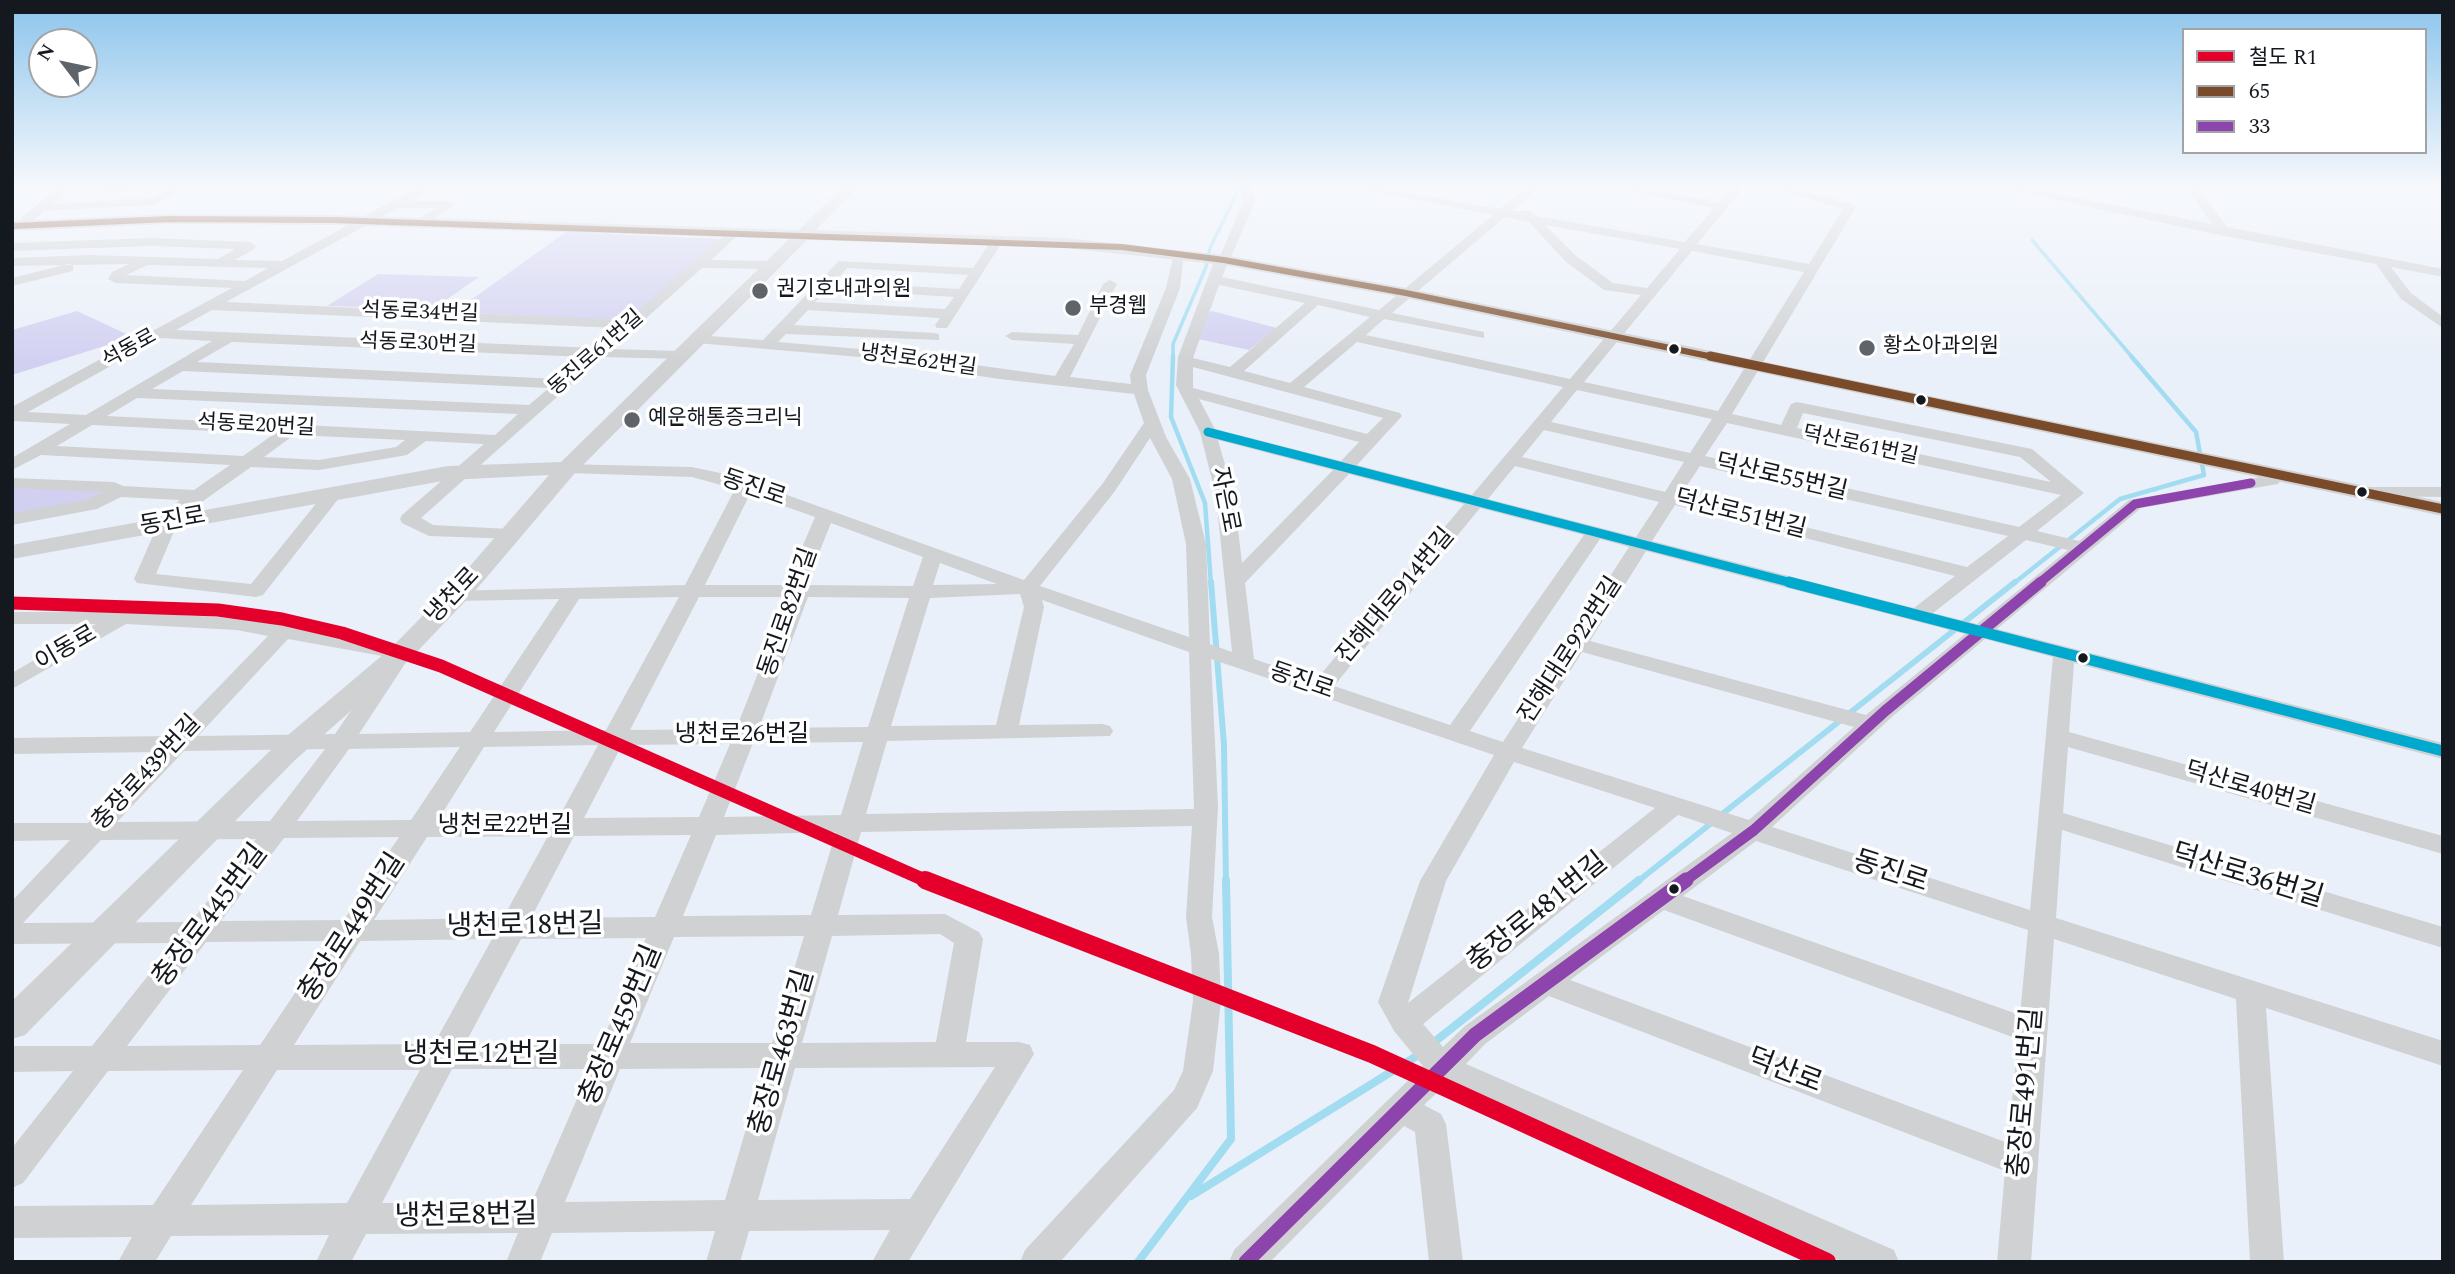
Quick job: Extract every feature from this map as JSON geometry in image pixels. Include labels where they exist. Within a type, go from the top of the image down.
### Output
[{"type":"main road","name":"냉천로","points":[[12,1024],[298,741],[401,653],[457,595],[566,468],[790,245]]},
{"type":"main road","points":[[1015,245],[1190,258]]},
{"type":"main road","points":[[1085,245],[1190,258],[1401,297],[2443,516]]},
{"type":"main road","points":[[1752,369],[2443,509]]},
{"type":"main road","name":"동진로","points":[[12,552],[463,471],[566,468]]},
{"type":"street","points":[[12,247],[46,245]]},
{"type":"street","points":[[15,282],[89,259],[114,245]]},
{"type":"street","points":[[221,262],[250,246],[232,245]]},
{"type":"street","name":"석동로","points":[[12,415],[321,245]]},
{"type":"street","name":"동진로61번길","points":[[463,471],[721,245]]},
{"type":"street","points":[[918,362],[994,245]]},
{"type":"street","name":"자은로","points":[[1228,245],[1185,360],[1184,384],[1208,432],[1225,496],[1237,580],[1244,664]]},
{"type":"street","points":[[1295,387],[1463,245]]},
{"type":"street","points":[[1558,245],[1570,258],[1609,286],[1649,292]]},
{"type":"street","points":[[1679,245],[1812,269]]},
{"type":"street","name":"진해대로922번길","points":[[1518,756],[1577,644],[1722,417],[1826,245]]},
{"type":"street","points":[[2294,245],[2443,273]]},
{"type":"street","name":"진해대로914번길","points":[[1320,690],[1687,247]]},
{"type":"street","points":[[1037,1262],[1185,1098],[1198,1071],[1206,988],[1199,918],[1206,806],[1196,544],[1181,478],[1158,437],[1140,390],[1138,375],[1173,288],[1190,258]]},
{"type":"street","points":[[12,262],[89,259],[285,265]]},
{"type":"street","points":[[148,260],[117,275],[115,279],[248,285]]},
{"type":"street","points":[[2381,262],[2406,296],[2443,324]]},
{"type":"street","points":[[700,264],[770,265]]},
{"type":"street","points":[[767,345],[844,264],[977,272]]},
{"type":"street","points":[[1219,265],[1316,300],[1479,335],[1454,359]]},
{"type":"street","points":[[1059,382],[1084,340],[1110,284]]},
{"type":"street","points":[[824,285],[963,293]]},
{"type":"street","points":[[1234,372],[1316,300]]},
{"type":"street","name":"석동로34번길","points":[[209,306],[631,324]]},
{"type":"street","points":[[804,306],[950,314]]},
{"type":"street","points":[[333,494],[256,590],[144,579],[162,525],[198,496],[449,318],[446,315]]},
{"type":"street","points":[[782,329],[934,337]]},
{"type":"street","name":"석동로30번길","points":[[158,334],[598,353],[687,347]]},
{"type":"street","points":[[1012,336],[1084,340]]},
{"type":"street","points":[[12,465],[229,337]]},
{"type":"street","name":"덕산로61번길","points":[[1354,337],[2075,493]]},
{"type":"street","name":"냉천로62번길","points":[[687,347],[767,345],[860,353],[1059,382],[1140,390]]},
{"type":"street","points":[[1185,360],[1295,387],[1394,416],[1373,441],[1237,580]]},
{"type":"street","points":[[180,366],[563,384]]},
{"type":"street","points":[[1187,391],[1373,441]]},
{"type":"street","points":[[135,393],[533,410]]},
{"type":"street","name":"덕산로61번길","points":[[1787,431],[1797,407],[2026,453],[2075,493]]},
{"type":"street","name":"석동로20번길","points":[[12,415],[499,440]]},
{"type":"street","points":[[457,595],[571,596],[797,590],[921,592],[1028,588],[1109,487],[1153,422]]},
{"type":"street","name":"덕산로55번길","points":[[1539,424],[2082,547]]},
{"type":"street","points":[[1208,432],[2443,751]]},
{"type":"street","points":[[39,450],[319,465],[401,451],[423,436]]},
{"type":"street","name":"덕산로51번길","points":[[1510,459],[1970,574]]},
{"type":"street","name":"동진로","points":[[566,468],[692,472],[746,487],[1320,690],[2443,1054]]},
{"type":"street","points":[[463,471],[409,519],[429,530],[509,535]]},
{"type":"street","points":[[1246,1262],[1475,1035],[1754,830],[1979,631],[2135,504],[2272,480]]},
{"type":"street","points":[[12,483],[114,487],[118,491]]},
{"type":"street","points":[[333,1262],[746,487]]},
{"type":"street","points":[[12,519],[91,505],[118,491],[198,496]]},
{"type":"street","points":[[2364,492],[2443,492]]},
{"type":"street","points":[[1917,615],[2075,493]]},
{"type":"street","name":"동진로82번길","points":[[723,789],[799,601],[796,585],[825,515]]},
{"type":"street","points":[[1455,735],[1595,532]]},
{"type":"street","name":"충장로463번길","points":[[723,1262],[877,735],[933,554]]},
{"type":"street","points":[[1006,733],[1034,607],[1028,588]]},
{"type":"street","name":"충장로449번길","points":[[135,1262],[571,596]]},
{"type":"street","points":[[12,618],[121,618],[285,631],[401,653]]},
{"type":"street","name":"이동로","points":[[12,682],[121,618]]},
{"type":"street","name":"충장로439번길","points":[[12,918],[285,631]]},
{"type":"street","points":[[1577,644],[1871,724]]},
{"type":"street","name":"충장로445번길","points":[[12,1173],[280,828],[401,653]]},
{"type":"street","name":"충장로491번길","points":[[2014,1262],[2064,653]]},
{"type":"street","name":"냉천로26번길","points":[[12,746],[180,741],[1102,731]]},
{"type":"street","name":"덕산로40번길","points":[[2057,736],[2443,845]]},
{"type":"street","points":[[1518,756],[1433,881],[1392,1002],[1404,1023],[1442,1067],[1882,1262]]},
{"type":"street","name":"충장로459번길","points":[[523,1262],[723,789]]},
{"type":"street","name":"충장로481번길","points":[[1404,1023],[1675,805]]},
{"type":"street","name":"냉천로22번길","points":[[12,832],[802,824],[848,834],[1102,819],[1193,817]]},
{"type":"street","name":"덕산로36번길","points":[[2051,818],[2443,938]]},
{"type":"street","points":[[1662,899],[2033,1032]]},
{"type":"street","name":"냉천로18번길","points":[[12,934],[945,924],[969,939],[949,1054]]},
{"type":"street","name":"덕산로","points":[[1546,983],[2022,1163]]},
{"type":"street","points":[[2250,991],[2267,1262]]},
{"type":"street","name":"냉천로12번길","points":[[12,1059],[1019,1054],[919,1214]]},
{"type":"street","points":[[1401,1108],[1430,1124],[1446,1262]]},
{"type":"street","points":[[890,1262],[919,1214]]},
{"type":"street","name":"냉천로8번길","points":[[12,1222],[919,1214]]},
{"type":"shaded area","points":[[547,245],[715,245],[629,321],[454,312]]},
{"type":"shaded area","points":[[378,274],[479,277],[433,309],[327,306]]},
{"type":"shaded area","points":[[77,311],[133,337],[12,375],[12,330]]},
{"type":"shaded area","points":[[1209,312],[1277,328],[1249,350],[1198,339]]},
{"type":"shaded area","points":[[12,486],[102,489],[102,495],[93,502],[12,515]]},
{"type":"waterway","points":[[1173,356],[1173,344],[1206,267],[1211,245]]},
{"type":"waterway","points":[[2037,245],[2133,358]]},
{"type":"waterway","points":[[1173,356],[1171,417],[1205,503],[1211,584]]},
{"type":"waterway","points":[[2013,584],[2120,499],[2204,475],[2196,432],[2131,356]]},
{"type":"waterway","points":[[1211,582],[1224,745],[1226,882]]},
{"type":"waterway","points":[[1721,815],[2015,582]]},
{"type":"waterway","points":[[1637,882],[1714,821]]},
{"type":"waterway","points":[[1138,1262],[1231,1139],[1226,880]]},
{"type":"waterway","points":[[1433,1043],[1639,880]]},
{"type":"waterway","points":[[1191,1196],[1420,1054]]},
{"type":"rail line","name":"R1","points":[[12,603],[218,610],[282,619],[342,633],[441,666],[941,887],[1372,1054],[1827,1262]]},
{"type":"transit line","name":"65","points":[[1100,245],[1224,260],[1406,293],[2443,509]]},
{"type":"transit line","points":[[1208,432],[2443,751]]},
{"type":"transit line","name":"33","points":[[1246,1262],[1475,1035],[1754,830],[1885,711],[2135,504],[2251,483]]},
{"type":"place","name":"권기호내과의원","points":[[760,291]]},
{"type":"place","name":"부경웹","points":[[1073,308]]},
{"type":"place","name":"황소아과의원","points":[[1867,348]]},
{"type":"place","name":"예운해통증크리닉","points":[[632,420]]}]
